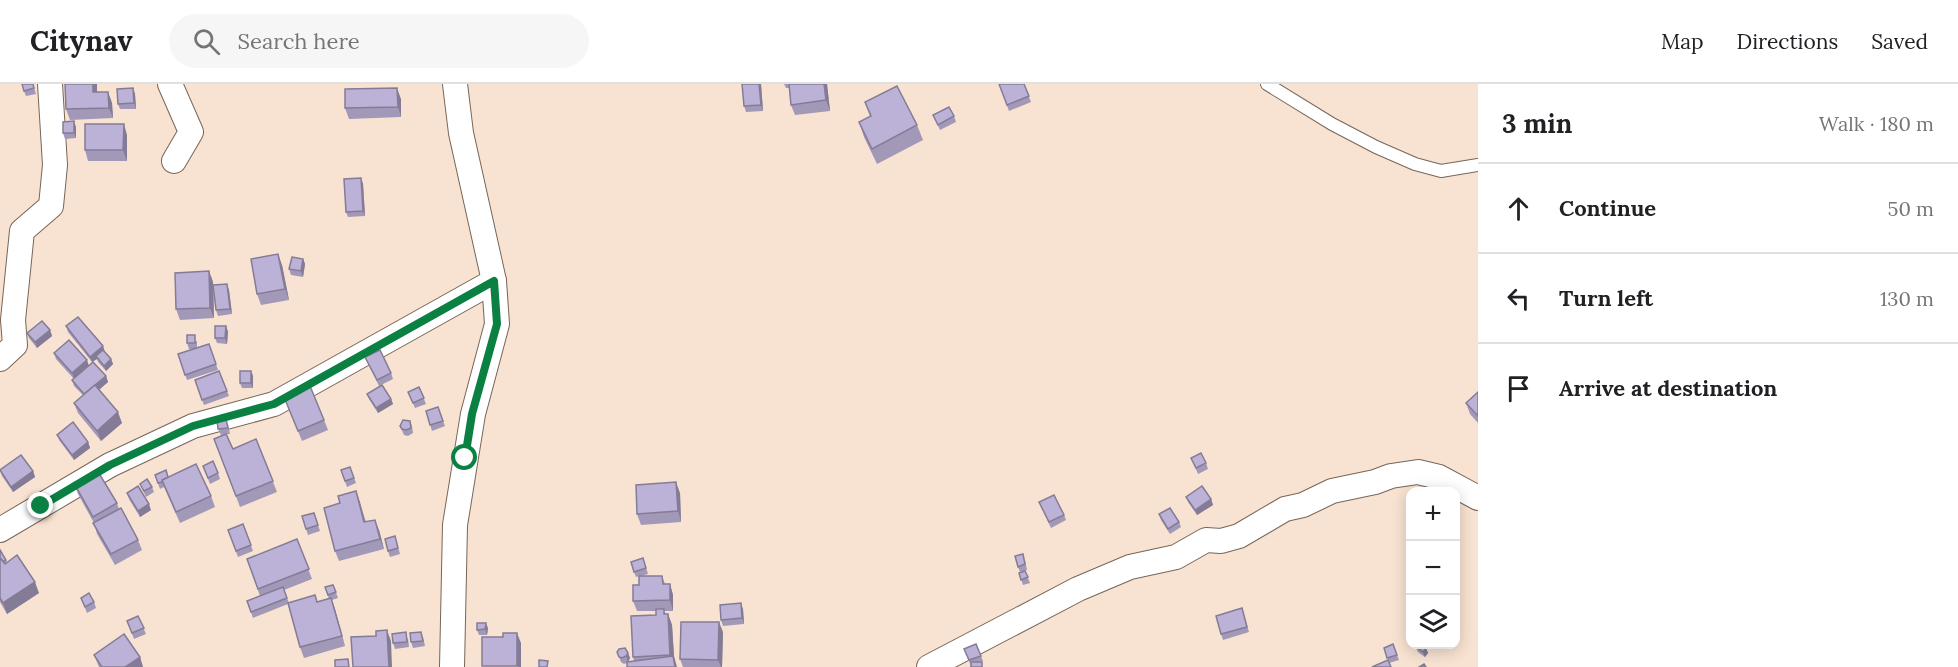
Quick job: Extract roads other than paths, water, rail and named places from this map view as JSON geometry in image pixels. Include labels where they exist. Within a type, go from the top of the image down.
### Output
[{"type":"street","points":[[0,359],[15,345],[13,320],[22,231],[51,206],[55,165],[50,84]]},
{"type":"street","points":[[170,84],[192,132],[174,161]]},
{"type":"street","points":[[452,667],[455,525],[472,414],[497,324],[494,281],[461,134],[455,84]]},
{"type":"street","points":[[0,530],[110,465],[193,426],[274,404],[494,281]]},
{"type":"street","points":[[929,667],[1078,589],[1130,567],[1176,557],[1206,540],[1221,541],[1239,536],[1285,509],[1303,505],[1332,490],[1375,482],[1390,476],[1418,472],[1439,477],[1478,498]]},
{"type":"lane","points":[[1267,84],[1332,124],[1376,147],[1416,164],[1441,171],[1478,165]]}]
